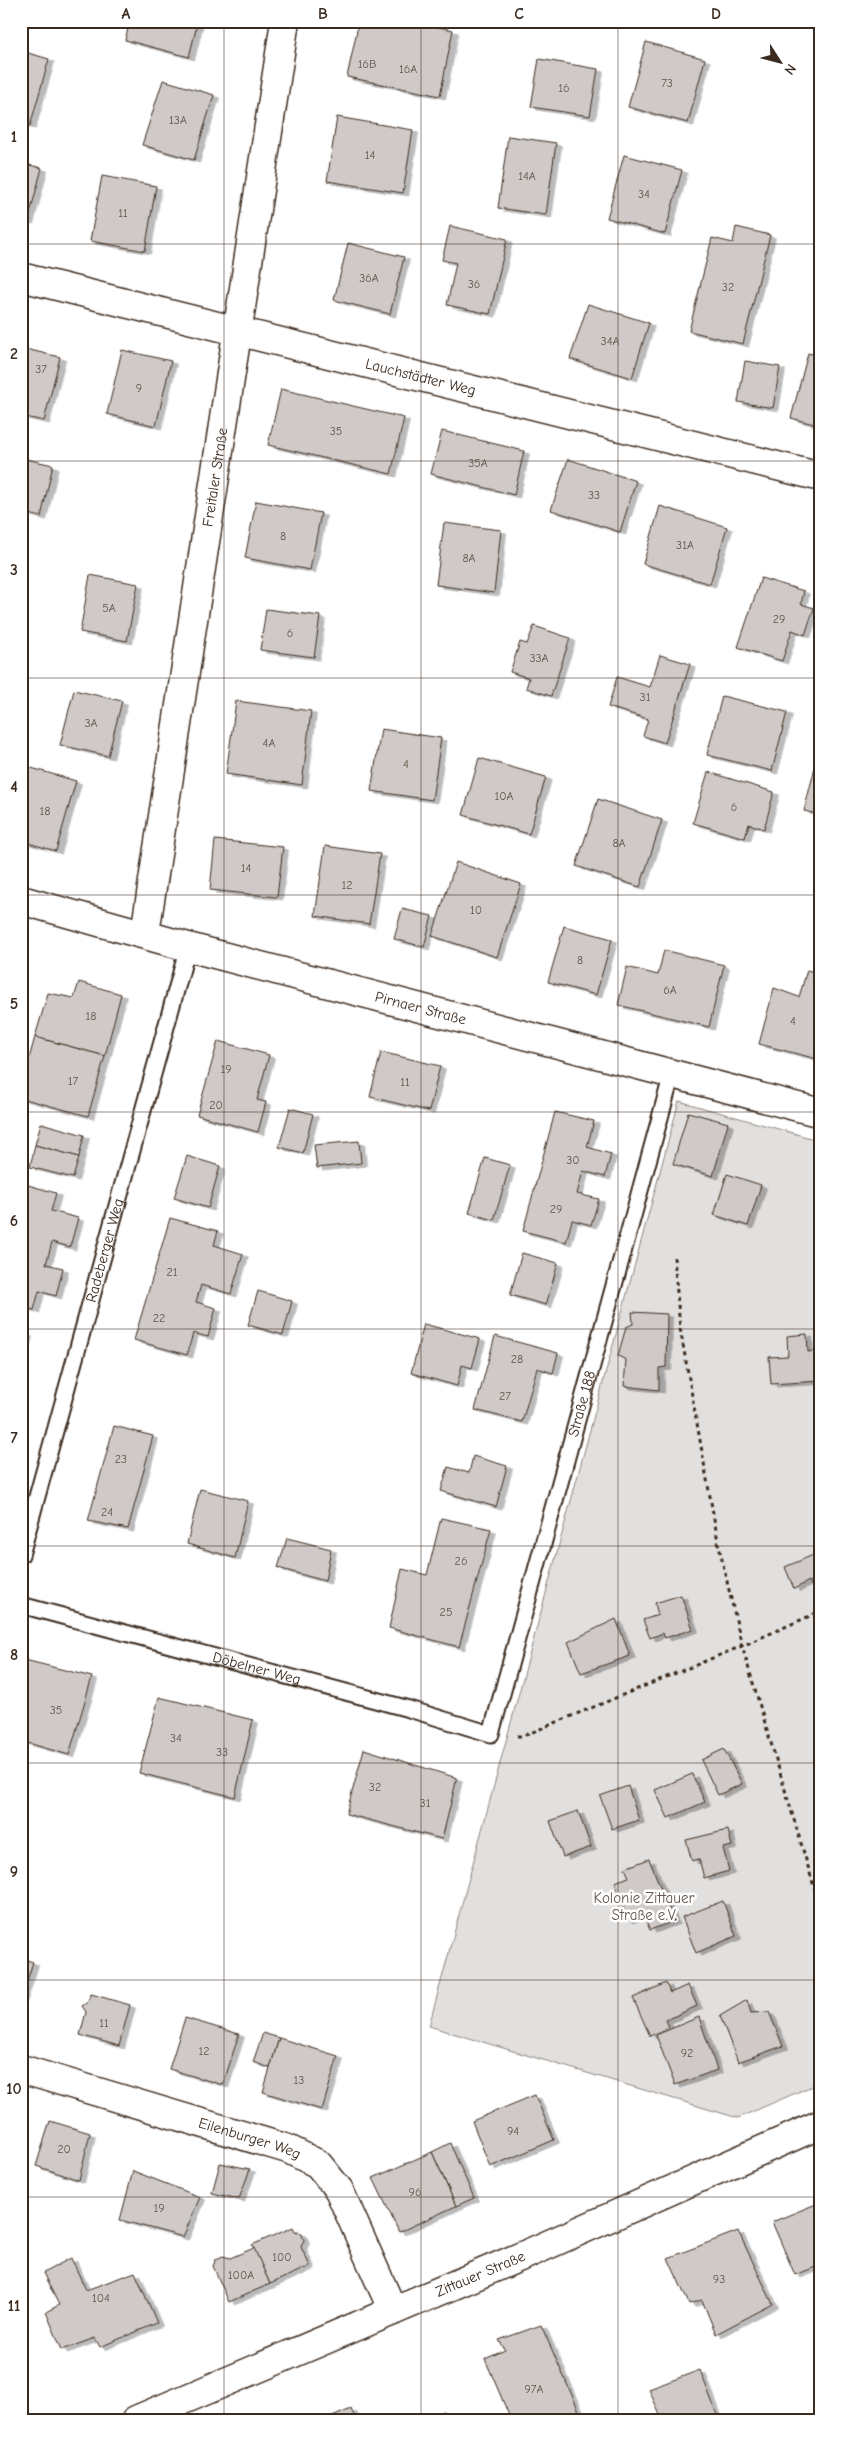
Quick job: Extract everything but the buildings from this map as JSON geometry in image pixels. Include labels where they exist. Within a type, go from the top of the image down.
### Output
[{"type":"street","name":"Freitaler Straße","points":[[145,933],[286,21]]},
{"type":"street","name":"Lauchstädter Weg","points":[[21,277],[821,477]]},
{"type":"street","name":"Pirnaer Straße","points":[[21,900],[821,1113]]},
{"type":"street","name":"Eilenburger Weg","points":[[21,2069],[288,2149],[318,2164],[339,2190],[393,2311]]},
{"type":"street","name":"Zittauer Straße","points":[[136,2420],[393,2311],[821,2124]]},
{"type":"lane","name":"Radeberger Weg","points":[[21,1555],[188,946]]},
{"type":"lane","name":"Straße 188","points":[[491,1734],[672,1074]]},
{"type":"lane","name":"Döbelner Weg","points":[[21,1604],[400,1707],[491,1734]]},
{"type":"path","points":[[674,1257],[680,1328],[719,1547],[742,1646],[821,1910]]},
{"type":"path","points":[[491,1734],[523,1736],[742,1646],[821,1611]]},
{"type":"green space","name":"Kolonie Zittauer Straße e.V.","points":[[679,1101],[821,1141],[821,2082],[738,2118],[429,2026]]}]
